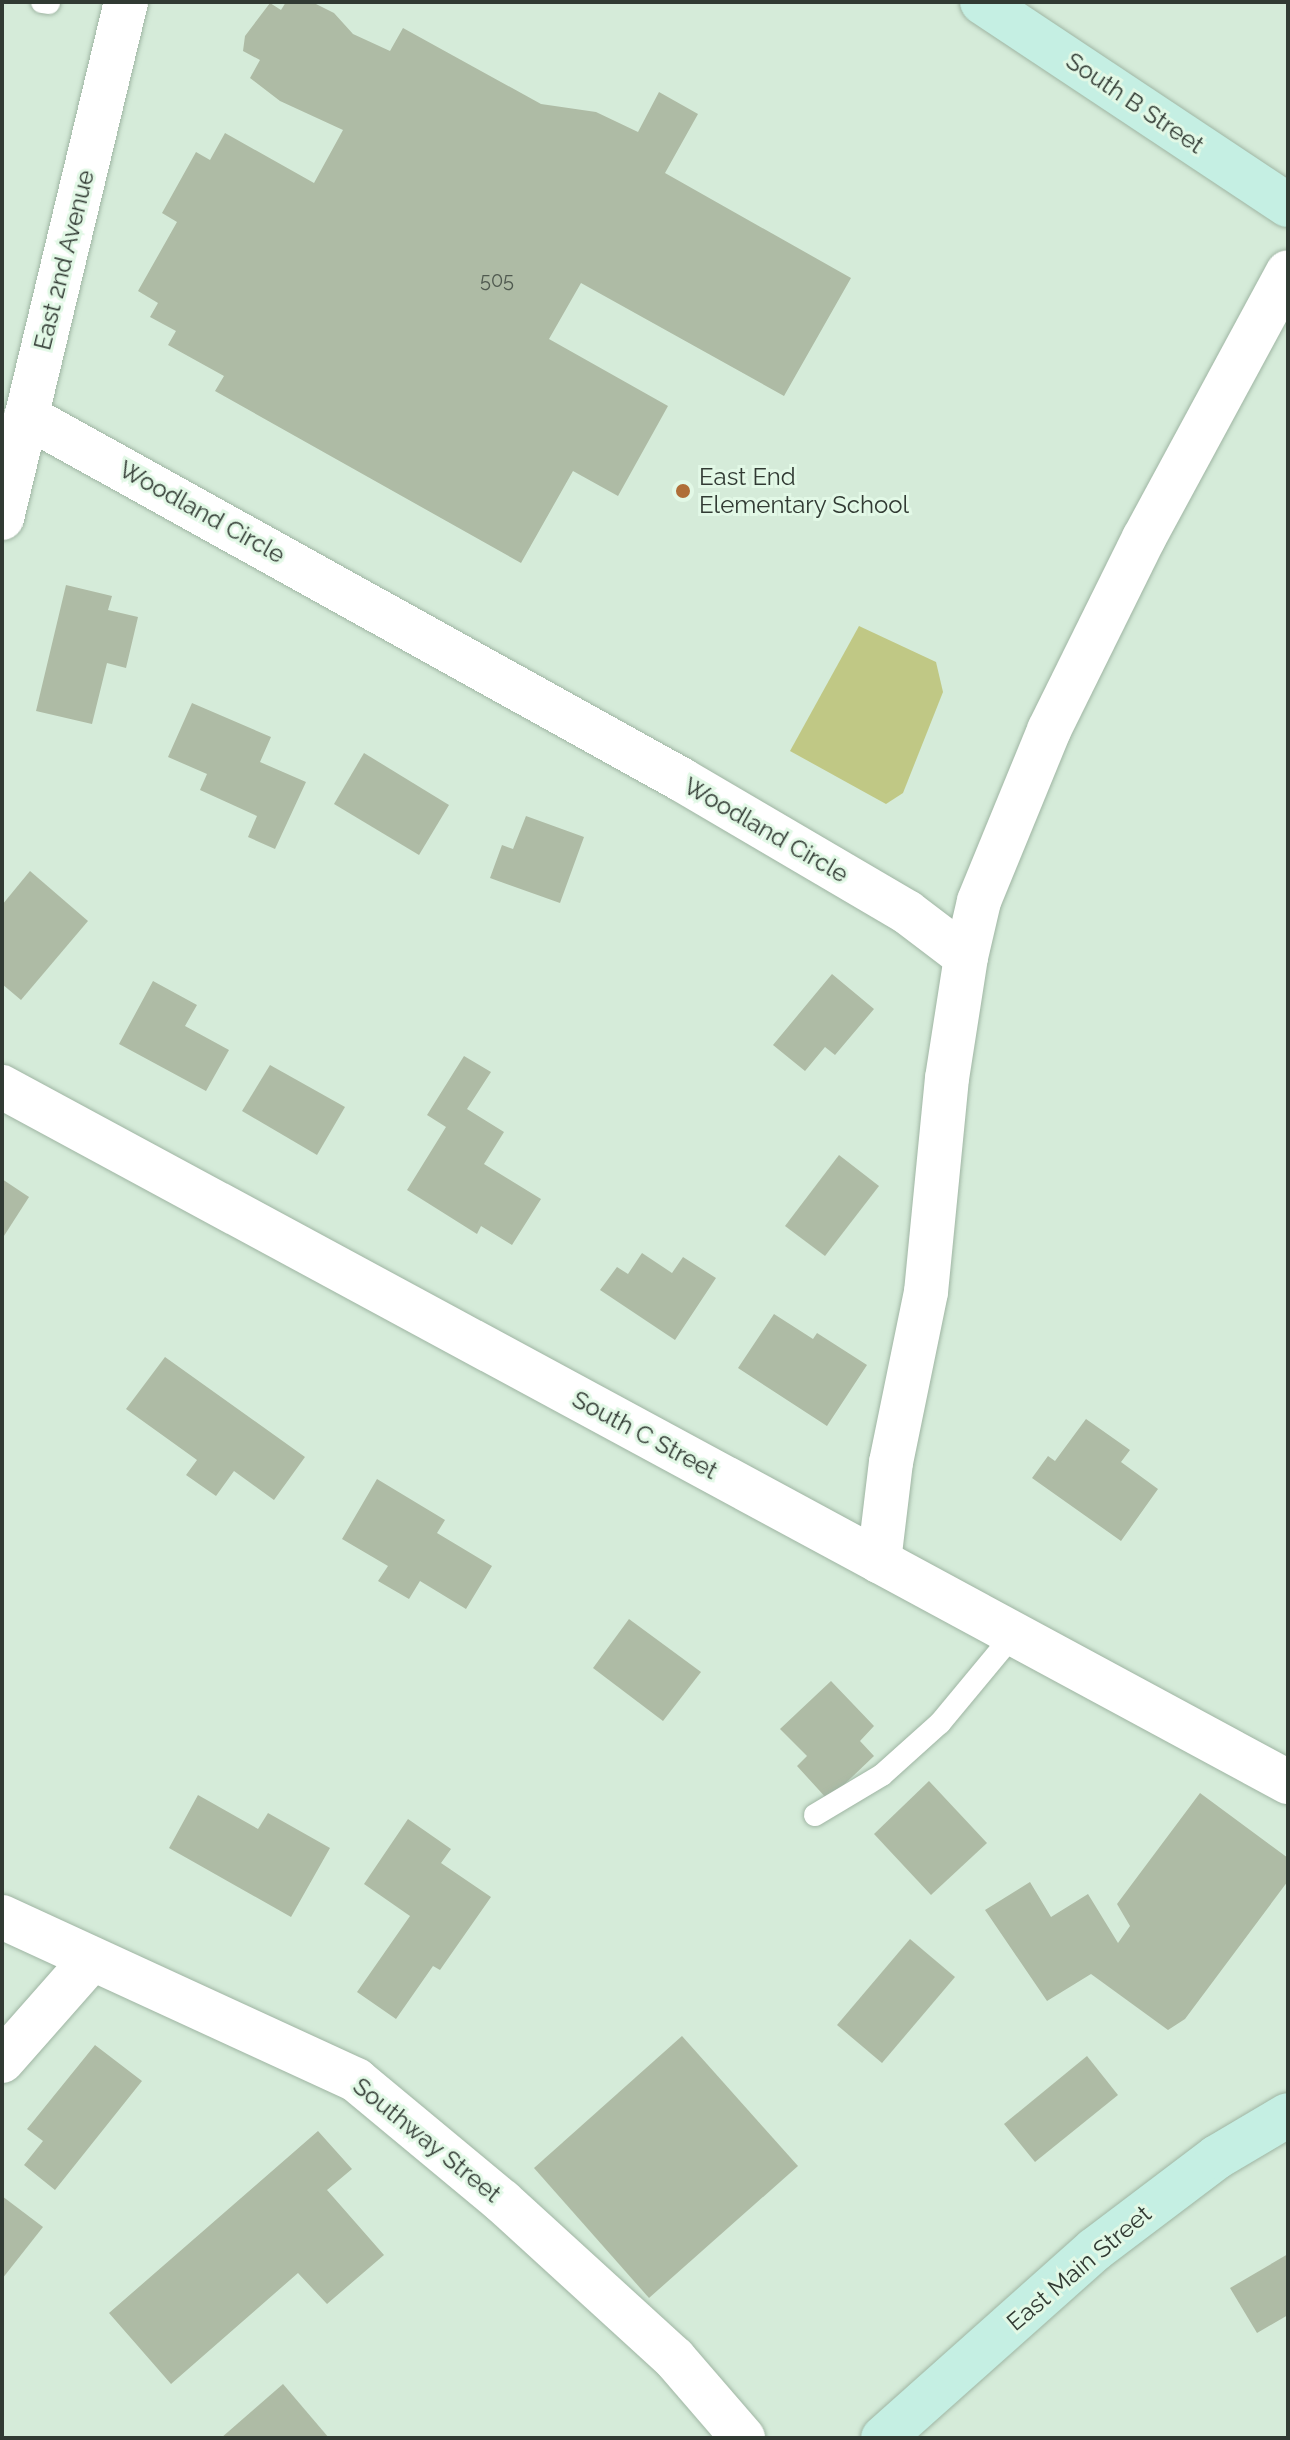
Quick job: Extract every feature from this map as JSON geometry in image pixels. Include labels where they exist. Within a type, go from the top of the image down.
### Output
[{"type":"main road","name":"South B Street","points":[[982,2],[1027,15],[1288,205]]},
{"type":"main road","name":"East Main Street","points":[[883,2438],[1094,2250],[1217,2157],[1286,2112]]},
{"type":"street","name":"East 2nd Avenue","points":[[2,518],[126,2]]},
{"type":"street","points":[[879,1561],[891,1462],[926,1292],[947,1078],[966,957],[979,901],[1049,730],[1144,538],[1288,272]]},
{"type":"street","name":"Woodland Circle","points":[[26,416],[682,780],[907,912],[966,957]]},
{"type":"street","name":"South C Street","points":[[2,1087],[1288,1782]]},
{"type":"street","name":"Southway Street","points":[[2,1917],[356,2080],[502,2201],[674,2358],[743,2438]]},
{"type":"street","points":[[2,2061],[92,1959]]},
{"type":"lane","points":[[815,1815],[882,1775],[940,1723],[1014,1634]]},
{"type":"green space","points":[[859,626],[936,662],[943,692],[903,793],[886,804],[790,751]]},
{"type":"building","points":[[286,2],[312,2],[334,13],[353,34],[390,51],[403,28],[541,104],[596,112],[638,132],[659,92],[698,114],[665,173],[851,278],[784,396],[581,283],[549,339],[668,406],[618,496],[573,471],[521,563],[215,391],[224,376],[168,345],[176,331],[150,317],[158,303],[138,291],[177,222],[162,213],[196,152],[210,160],[225,133],[314,183],[343,130],[280,101],[250,78],[260,60],[243,51],[245,36],[270,3],[281,10]]},
{"type":"building","points":[[66,585],[112,596],[108,610],[138,617],[126,668],[107,663],[92,724],[36,711]]},
{"type":"building","points":[[192,703],[271,737],[260,762],[306,782],[275,849],[248,837],[257,816],[200,790],[207,774],[168,757]]},
{"type":"building","points":[[364,753],[449,805],[419,855],[334,804]]},
{"type":"building","points":[[526,816],[584,837],[560,903],[490,878],[502,845],[513,849]]},
{"type":"building","points":[[30,871],[88,921],[21,1000],[2,984],[2,905]]},
{"type":"building","points":[[832,974],[874,1009],[835,1055],[825,1047],[805,1071],[773,1045]]},
{"type":"building","points":[[153,981],[197,1005],[185,1026],[229,1050],[206,1091],[119,1044]]},
{"type":"building","points":[[464,1056],[491,1072],[467,1109],[504,1132],[484,1164],[541,1199],[512,1245],[481,1226],[477,1234],[407,1190],[446,1127],[427,1115]]},
{"type":"building","points":[[270,1065],[345,1107],[317,1155],[242,1111]]},
{"type":"building","points":[[839,1155],[879,1186],[825,1256],[785,1226]]},
{"type":"building","points":[[2,1179],[29,1197],[2,1239]]},
{"type":"building","points":[[642,1253],[672,1273],[683,1257],[716,1278],[675,1340],[600,1290],[617,1267],[628,1274]]},
{"type":"building","points":[[774,1314],[813,1339],[817,1333],[867,1365],[827,1426],[738,1368]]},
{"type":"building","points":[[165,1357],[305,1457],[274,1500],[234,1471],[216,1496],[186,1475],[197,1460],[126,1409]]},
{"type":"building","points":[[1086,1419],[1130,1450],[1121,1462],[1158,1489],[1121,1541],[1032,1478],[1048,1456],[1055,1461]]},
{"type":"building","points":[[377,1479],[445,1520],[437,1533],[492,1566],[466,1609],[420,1581],[409,1599],[378,1581],[388,1566],[342,1539]]},
{"type":"building","points":[[629,1619],[701,1672],[663,1721],[593,1668]]},
{"type":"building","points":[[831,1681],[874,1726],[860,1741],[874,1756],[828,1800],[797,1766],[807,1756],[780,1729]]},
{"type":"building","points":[[929,1781],[987,1843],[931,1895],[874,1834]]},
{"type":"building","points":[[1200,1793],[1288,1858],[1288,1881],[1185,2019],[1168,2030],[1091,1974],[1047,2001],[985,1910],[1030,1882],[1051,1917],[1088,1894],[1118,1943],[1130,1926],[1117,1904]]},
{"type":"building","points":[[198,1795],[258,1829],[268,1813],[330,1848],[291,1917],[169,1848]]},
{"type":"building","points":[[408,1819],[451,1849],[441,1863],[491,1897],[440,1970],[433,1966],[396,2019],[357,1992],[410,1916],[364,1884]]},
{"type":"building","points":[[910,1939],[955,1977],[882,2063],[837,2025]]},
{"type":"building","points":[[682,2036],[798,2166],[649,2298],[534,2168]]},
{"type":"building","points":[[95,2045],[142,2081],[55,2190],[24,2165],[43,2141],[27,2129]]},
{"type":"building","points":[[1087,2056],[1118,2095],[1035,2162],[1004,2124]]},
{"type":"building","points":[[318,2131],[352,2169],[327,2190],[384,2255],[327,2304],[298,2273],[171,2384],[109,2313]]},
{"type":"building","points":[[2,2196],[43,2227],[2,2279]]},
{"type":"building","points":[[1288,2254],[1288,2315],[1257,2333],[1230,2288]]},
{"type":"building","points":[[283,2384],[329,2438],[221,2438]]},
{"type":"place","name":"East End Elementary School","points":[[683,491]]}]
